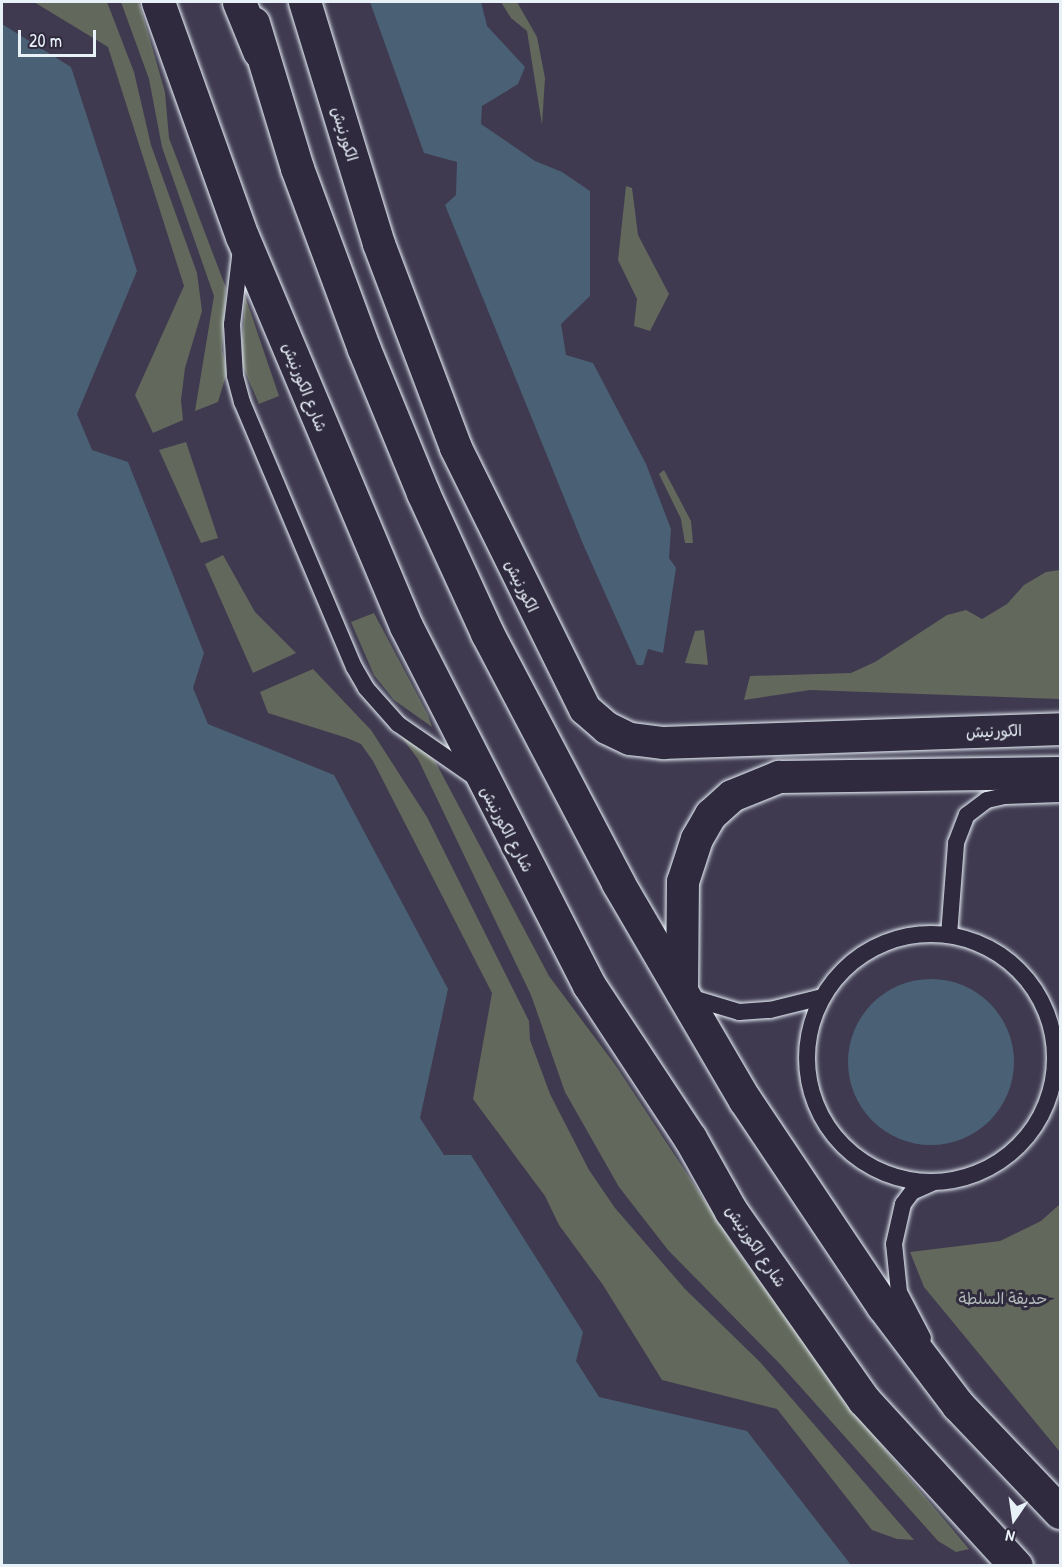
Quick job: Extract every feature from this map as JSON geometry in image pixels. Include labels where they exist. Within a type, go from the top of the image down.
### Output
[{"type":"highway","name":"شارع الكورنيش","points":[[158,2],[242,236],[406,626],[483,783],[589,985],[690,1138],[731,1211],[864,1400],[1016,1566]]},
{"type":"highway","points":[[239,2],[259,51],[297,168],[364,349],[455,564],[547,749],[682,993],[812,1204],[958,1405],[1060,1512]]},
{"type":"highway","points":[[248,2],[259,51]]},
{"type":"street","name":"الكورنيش","points":[[305,2],[379,244],[456,448],[585,710],[607,728],[630,739],[664,743],[1060,729]]},
{"type":"street","points":[[682,993],[683,882],[697,839],[711,815],[732,796],[778,777],[1060,773]]},
{"type":"lane","points":[[242,236],[232,324],[235,376],[354,667],[366,688],[398,724],[483,783]]},
{"type":"lane","points":[[949,935],[956,843],[968,815],[987,800],[1005,796],[1060,794]]},
{"type":"lane","points":[[933,1183],[901,1179],[870,1167],[844,1148],[824,1122],[811,1092],[806,1060],[810,1028],[822,997],[837,976],[879,945],[904,937],[949,935],[989,948],[1028,979],[1045,1006],[1054,1035],[1056,1066],[1051,1096],[1037,1125],[1018,1148],[984,1171],[964,1178],[933,1183],[912,1192],[903,1204],[896,1229],[894,1275],[899,1292],[958,1405]]},
{"type":"lane","points":[[682,993],[699,1003],[738,1012],[770,1010],[822,997]]},
{"type":"green space","points":[[34,2],[107,2],[134,72],[151,145],[197,273],[202,311],[185,368],[181,400],[183,420],[153,433],[135,395],[184,286],[108,47]]},
{"type":"green space","points":[[121,2],[139,2],[165,92],[169,138],[226,288],[222,350],[227,372],[218,402],[195,411],[214,296],[162,147],[149,79]]},
{"type":"green space","points":[[501,2],[517,2],[537,37],[545,78],[542,125],[527,31],[511,18]]},
{"type":"green space","points":[[626,186],[632,188],[638,235],[669,294],[650,331],[634,326],[637,299],[618,260]]},
{"type":"green space","points":[[245,296],[279,396],[259,404],[241,362]]},
{"type":"green space","points":[[186,442],[218,538],[201,543],[159,450]]},
{"type":"green space","points":[[664,470],[691,521],[693,543],[685,543],[681,519],[659,474]]},
{"type":"green space","points":[[223,555],[255,612],[296,653],[253,673],[205,564]]},
{"type":"green space","points":[[1060,570],[1060,699],[810,690],[744,700],[750,676],[851,673],[875,662],[947,615],[966,610],[982,619],[1007,604],[1024,585],[1046,572]]},
{"type":"green space","points":[[374,613],[428,715],[432,727],[394,700],[374,675],[351,622]]},
{"type":"green space","points":[[704,630],[708,665],[685,663],[695,631]]},
{"type":"green space","points":[[313,669],[371,730],[427,817],[529,1021],[530,1040],[550,1094],[589,1170],[615,1208],[685,1289],[760,1362],[914,1540],[897,1539],[872,1530],[777,1409],[662,1380],[603,1285],[559,1225],[545,1196],[473,1099],[492,993],[373,761],[361,744],[268,713],[260,692]]},
{"type":"green space","points":[[393,726],[420,742],[436,763],[549,976],[616,1066],[741,1256],[862,1422],[969,1549],[956,1552],[938,1541],[780,1364],[668,1250],[619,1187],[565,1092],[531,995],[418,759]]},
{"type":"green space","name":"حديقة السلطة","points":[[1060,1204],[1060,1452],[924,1287],[910,1252],[1000,1241],[1041,1221]]},
{"type":"water","points":[[370,2],[481,2],[487,26],[525,67],[518,84],[482,106],[481,124],[535,161],[562,172],[590,191],[590,296],[561,324],[566,355],[593,363],[646,464],[671,529],[669,558],[676,568],[663,653],[648,649],[643,665],[637,665],[583,544],[445,205],[456,195],[457,162],[424,153]]},
{"type":"water","points":[[2,24],[71,67],[137,271],[77,414],[92,450],[128,462],[204,653],[193,688],[208,724],[334,775],[448,989],[420,1118],[444,1155],[471,1155],[583,1332],[576,1361],[599,1397],[747,1431],[851,1565],[2,1565]]},
{"type":"water","points":[[931,979],[963,986],[977,993],[989,1004],[1000,1016],[1007,1030],[1014,1062],[1007,1094],[1000,1108],[989,1120],[977,1131],[963,1138],[931,1145],[899,1138],[885,1131],[873,1120],[862,1108],[855,1094],[848,1062],[855,1030],[862,1016],[873,1004],[885,993],[899,986]]}]
